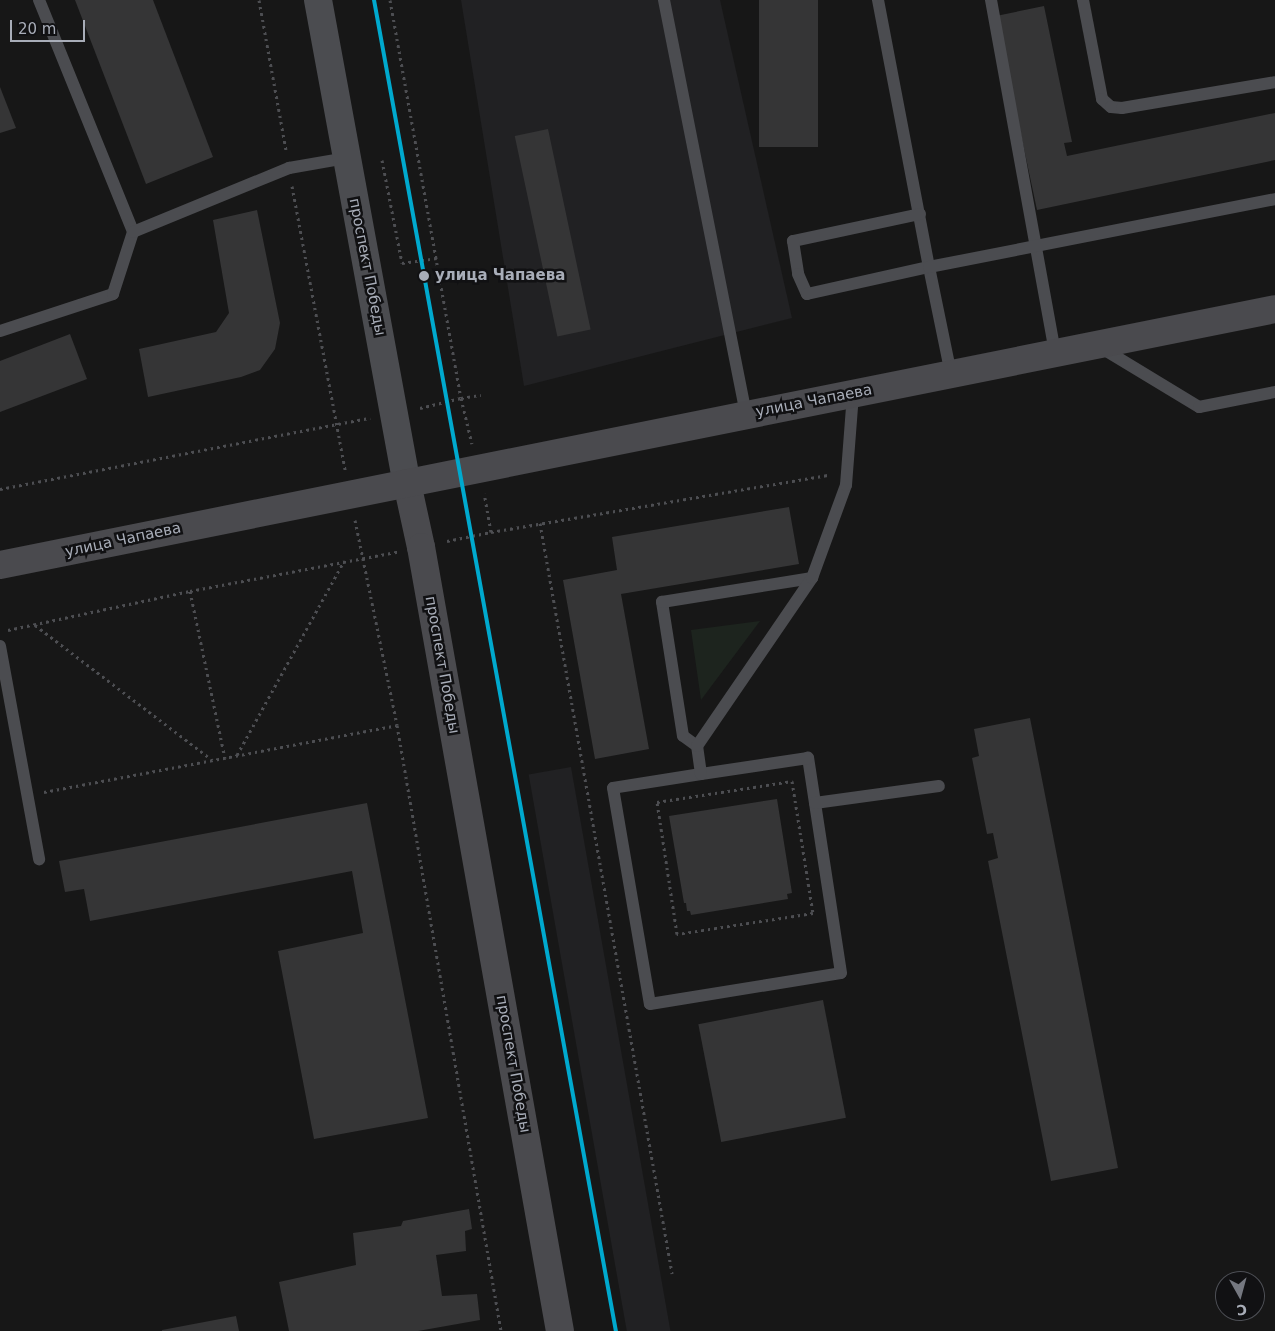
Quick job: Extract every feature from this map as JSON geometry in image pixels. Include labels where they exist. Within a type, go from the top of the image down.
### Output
[{"type":"main road","name":"улица Чапаева","points":[[0,565],[349,493],[1275,309]]},
{"type":"main road","name":"проспект Победы","points":[[407,482],[421,546],[560,1331]]},
{"type":"street","name":"проспект Победы","points":[[318,0],[407,482]]},
{"type":"lane","points":[[0,331],[114,294],[133,232],[39,0]]},
{"type":"lane","points":[[664,0],[746,415]]},
{"type":"lane","points":[[878,0],[951,374]]},
{"type":"lane","points":[[990,0],[1055,353]]},
{"type":"lane","points":[[1083,0],[1102,99],[1111,107],[1122,108],[1275,82]]},
{"type":"lane","points":[[133,232],[289,168],[347,158]]},
{"type":"lane","points":[[920,214],[793,241],[798,274],[807,294],[929,267],[1275,199]]},
{"type":"lane","points":[[1096,345],[1199,407],[1275,392]]},
{"type":"lane","points":[[701,774],[697,746],[812,578],[846,485],[853,394]]},
{"type":"lane","points":[[697,746],[683,736],[662,602],[812,578]]},
{"type":"lane","points":[[0,646],[39,859]]},
{"type":"lane","points":[[808,758],[841,972],[650,1004],[613,788],[701,774],[808,758]]},
{"type":"lane","points":[[815,804],[939,786]]},
{"type":"path","points":[[259,0],[349,493],[397,726],[501,1331]]},
{"type":"path","points":[[390,0],[461,398],[492,532]]},
{"type":"path","points":[[382,160],[402,263],[437,258]]},
{"type":"path","points":[[461,398],[481,395]]},
{"type":"path","points":[[0,489],[337,425]]},
{"type":"path","points":[[0,631],[190,591],[363,559],[492,532],[847,472]]},
{"type":"path","points":[[540,523],[672,1273]]},
{"type":"path","points":[[237,756],[344,561]]},
{"type":"path","points":[[190,591],[225,758]]},
{"type":"path","points":[[35,625],[213,760]]},
{"type":"path","points":[[27,795],[397,726]]},
{"type":"path","points":[[792,781],[812,913],[677,934],[657,802],[792,781]]},
{"type":"shaded area","points":[[461,0],[720,0],[792,318],[524,386]]},
{"type":"shaded area","points":[[760,621],[701,700],[691,630]]},
{"type":"shaded area","points":[[571,767],[670,1331],[627,1331],[529,774]]},
{"type":"building","points":[[75,0],[153,0],[213,157],[146,184]]},
{"type":"building","points":[[759,0],[818,0],[818,147],[759,147]]},
{"type":"building","points":[[1044,6],[1072,142],[1064,143],[1067,156],[1275,113],[1275,160],[1037,210],[996,16]]},
{"type":"building","points":[[0,87],[16,128],[0,133]]},
{"type":"building","points":[[548,129],[591,330],[557,337],[515,136]]},
{"type":"building","points":[[257,210],[280,323],[275,349],[260,370],[241,377],[148,397],[139,349],[216,332],[229,313],[213,220]]},
{"type":"building","points":[[70,334],[87,379],[0,412],[0,361]]},
{"type":"building","points":[[789,507],[799,564],[621,594],[649,749],[595,759],[563,580],[617,570],[612,537]]},
{"type":"building","points":[[1030,718],[1118,1168],[1051,1181],[988,861],[998,858],[993,833],[987,834],[972,758],[979,756],[974,729]]},
{"type":"building","points":[[777,799],[792,893],[787,894],[788,899],[691,915],[690,911],[687,911],[686,903],[684,903],[669,816]]},
{"type":"building","points":[[367,803],[428,1118],[314,1139],[278,951],[363,933],[352,871],[90,921],[84,889],[65,892],[59,861]]},
{"type":"building","points":[[823,1000],[846,1118],[721,1142],[698,1024]]},
{"type":"building","points":[[469,1209],[472,1229],[465,1231],[466,1251],[436,1255],[442,1296],[477,1294],[480,1320],[418,1331],[289,1331],[279,1282],[356,1265],[353,1233],[401,1226],[403,1221]]},
{"type":"building","points":[[236,1316],[239,1331],[162,1331],[162,1330]]},
{"type":"transit line","points":[[374,0],[616,1331]]},
{"type":"place","name":"улица Чапаева","points":[[424,276]]}]
